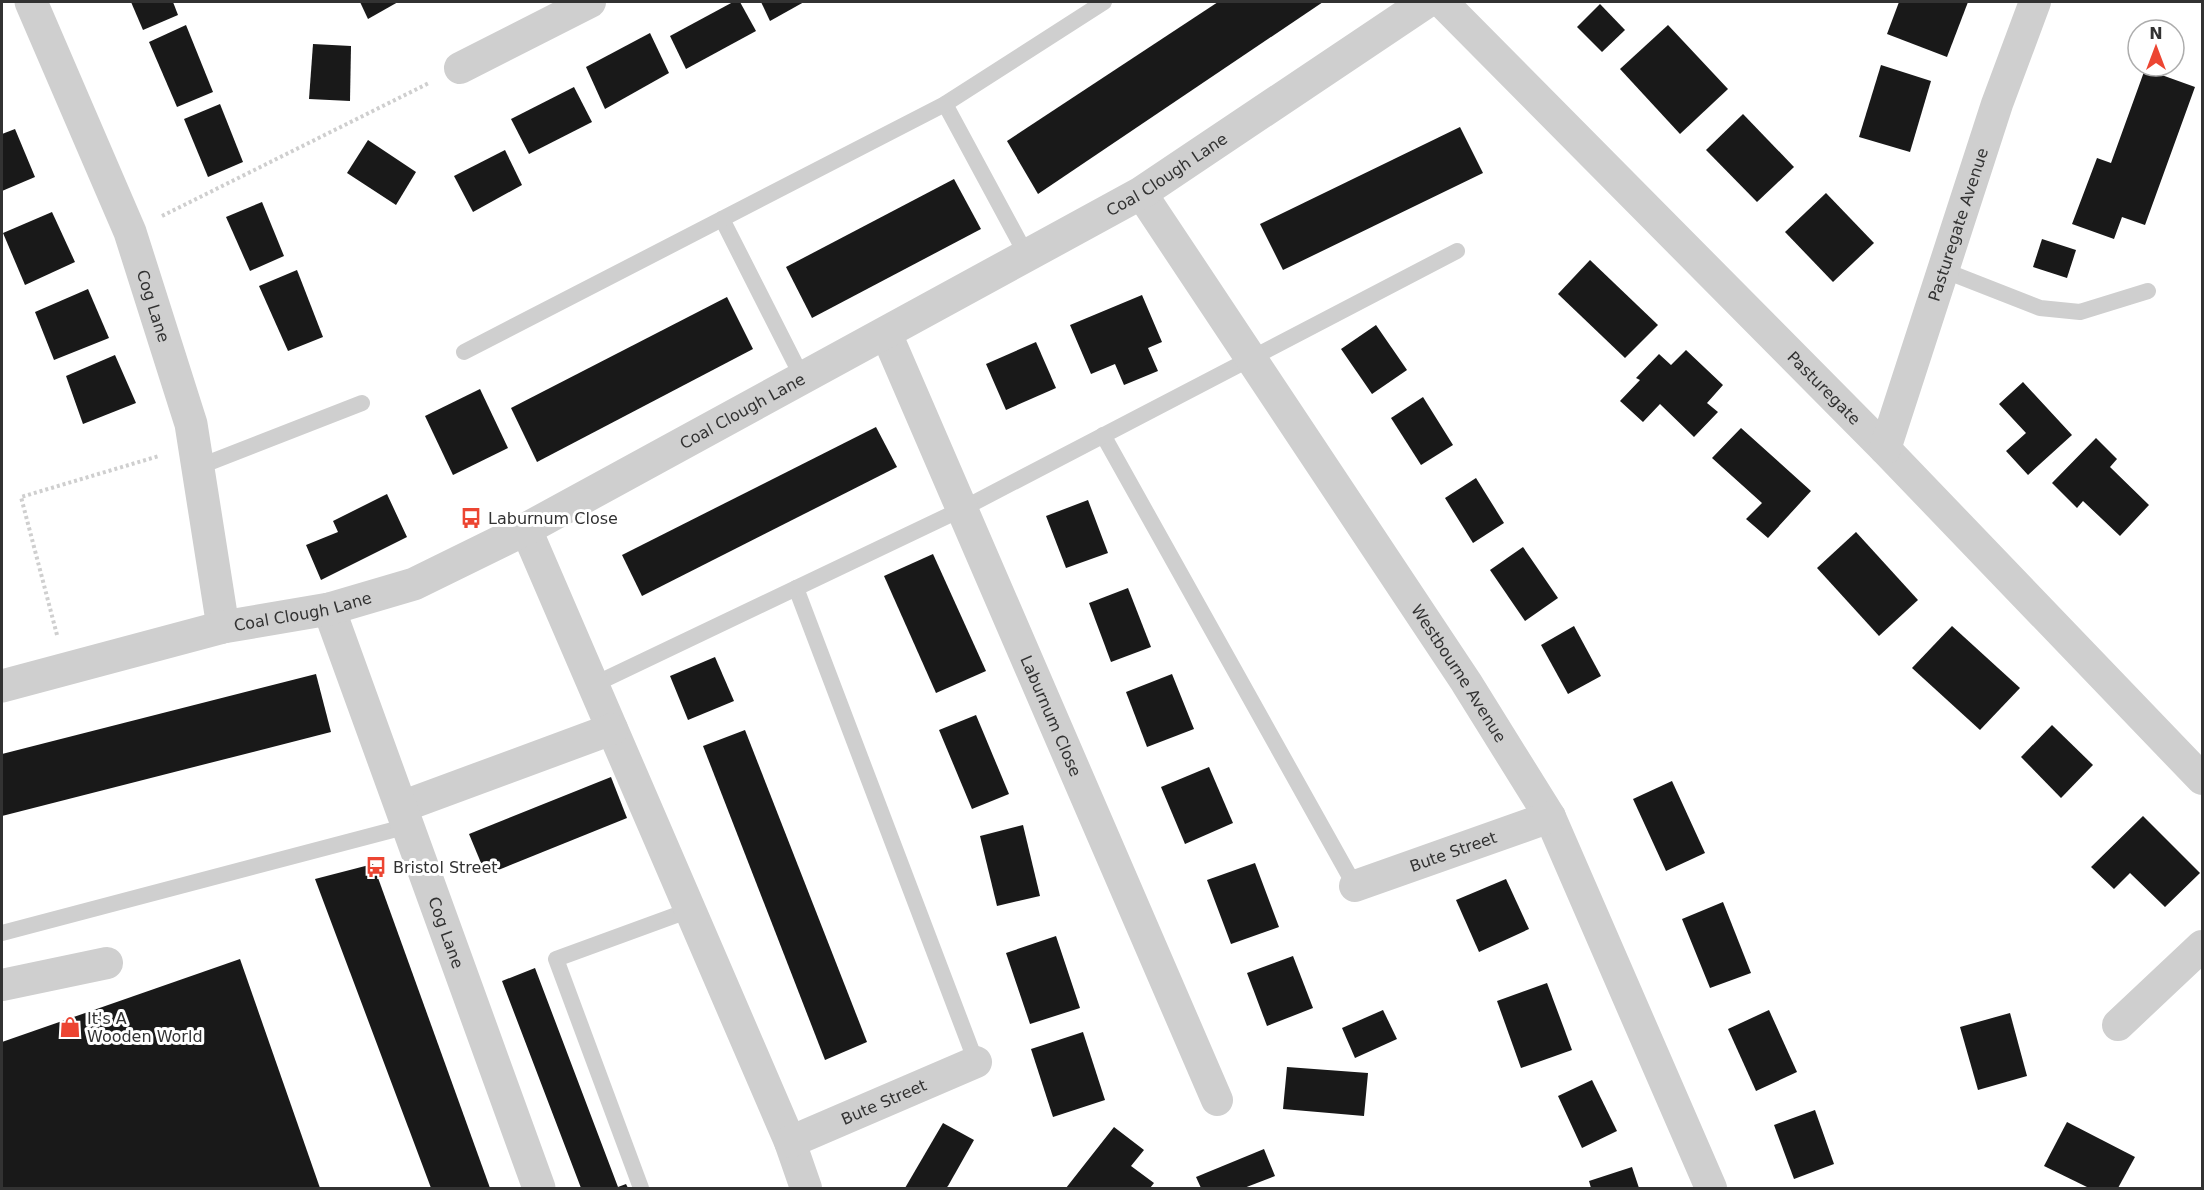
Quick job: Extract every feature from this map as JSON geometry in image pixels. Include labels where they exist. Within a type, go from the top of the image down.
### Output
[{"type":"street","name":"Cog Lane","points":[[31,2],[130,232],[191,424],[223,627]]},
{"type":"street","points":[[460,68],[590,2]]},
{"type":"street","name":"Coal Clough Lane","points":[[2,686],[223,627],[329,609],[414,584],[526,529],[1141,192],[1426,2]]},
{"type":"street","name":"Pasturegate","points":[[1442,2],[1885,449],[2202,779]]},
{"type":"street","name":"Pasturegate Avenue","points":[[1885,449],[1997,104],[2035,2]]},
{"type":"street","name":"Westbourne Avenue","points":[[1141,192],[1466,682],[1550,817],[1711,1188]]},
{"type":"street","name":"Laburnum Close","points":[[886,333],[1217,1100]]},
{"type":"street","points":[[526,529],[790,1142],[806,1188]]},
{"type":"street","name":"Cog Lane","points":[[329,609],[539,1188]]},
{"type":"street","points":[[405,817],[612,729]]},
{"type":"street","name":"Bute Street","points":[[1355,886],[1550,817]]},
{"type":"street","points":[[2118,1025],[2202,946]]},
{"type":"street","points":[[2,985],[107,963]]},
{"type":"street","name":"Bute Street","points":[[790,1142],[976,1062]]},
{"type":"lane","points":[[464,352],[945,104],[1104,2]]},
{"type":"lane","points":[[945,104],[1027,256]]},
{"type":"lane","points":[[722,219],[802,377]]},
{"type":"lane","points":[[593,685],[962,508],[1457,251]]},
{"type":"lane","points":[[1943,270],[2040,308],[2080,312],[2148,291]]},
{"type":"lane","points":[[196,456],[362,402]]},
{"type":"lane","points":[[1103,435],[1355,886]]},
{"type":"lane","points":[[796,588],[976,1062]]},
{"type":"lane","points":[[2,933],[405,817]]},
{"type":"lane","points":[[641,1188],[556,960],[690,910]]},
{"type":"path","points":[[130,232],[460,68]]},
{"type":"path","points":[[66,669],[21,497],[196,456]]},
{"type":"building","points":[[131,2],[173,2],[178,15],[143,30]]},
{"type":"building","points":[[360,2],[398,2],[368,19]]},
{"type":"building","points":[[733,2],[740,2],[756,31],[686,69],[670,36]]},
{"type":"building","points":[[761,2],[804,2],[770,21]]},
{"type":"building","points":[[1218,2],[1323,2],[1038,194],[1007,141]]},
{"type":"building","points":[[1899,2],[1968,2],[1947,57],[1887,34]]},
{"type":"building","points":[[1600,4],[1625,30],[1602,52],[1577,27]]},
{"type":"building","points":[[186,25],[213,92],[177,107],[149,42]]},
{"type":"building","points":[[1668,25],[1728,89],[1680,134],[1620,69]]},
{"type":"building","points":[[650,33],[669,73],[605,109],[586,67]]},
{"type":"building","points":[[313,44],[351,46],[350,101],[309,99]]},
{"type":"building","points":[[1881,65],[1931,81],[1910,152],[1859,137]]},
{"type":"building","points":[[2142,78],[2170,78],[2195,87],[2145,225],[2122,217],[2114,239],[2072,224],[2097,158],[2111,163]]},
{"type":"building","points":[[574,87],[592,122],[529,154],[511,119]]},
{"type":"building","points":[[220,104],[243,162],[208,177],[184,119]]},
{"type":"building","points":[[1743,114],[1794,167],[1757,202],[1706,150]]},
{"type":"building","points":[[1460,127],[1483,173],[1283,270],[1260,224]]},
{"type":"building","points":[[15,129],[35,177],[2,191],[2,134]]},
{"type":"building","points":[[368,140],[416,172],[396,205],[347,173]]},
{"type":"building","points":[[505,150],[522,185],[473,212],[454,176]]},
{"type":"building","points":[[954,179],[981,229],[812,318],[786,267]]},
{"type":"building","points":[[1826,193],[1874,243],[1833,282],[1785,232]]},
{"type":"building","points":[[262,202],[284,256],[250,271],[226,217]]},
{"type":"building","points":[[52,212],[75,262],[25,285],[3,233]]},
{"type":"building","points":[[2042,239],[2076,250],[2067,278],[2033,267]]},
{"type":"building","points":[[1590,260],[1658,325],[1625,358],[1558,294]]},
{"type":"building","points":[[297,270],[323,337],[288,351],[259,286]]},
{"type":"building","points":[[88,289],[109,338],[54,360],[35,312]]},
{"type":"building","points":[[1142,295],[1162,342],[1148,348],[1158,371],[1124,385],[1115,364],[1091,374],[1070,325]]},
{"type":"building","points":[[727,297],[753,349],[537,462],[511,408]]},
{"type":"building","points":[[1376,325],[1407,370],[1372,394],[1341,349]]},
{"type":"building","points":[[1036,342],[1056,388],[1006,410],[986,364]]},
{"type":"building","points":[[1686,350],[1723,385],[1707,403],[1718,412],[1694,437],[1660,404],[1643,422],[1620,401],[1640,380],[1636,378],[1659,354],[1671,365]]},
{"type":"building","points":[[115,355],[136,403],[83,424],[66,376]]},
{"type":"building","points":[[2023,382],[2072,435],[2028,475],[2006,451],[2026,433],[1999,404]]},
{"type":"building","points":[[480,389],[508,448],[453,475],[425,416]]},
{"type":"building","points":[[1423,397],[1453,445],[1421,465],[1391,418]]},
{"type":"building","points":[[876,427],[897,467],[642,596],[622,555]]},
{"type":"building","points":[[1741,428],[1811,491],[1768,538],[1746,519],[1762,503],[1712,458]]},
{"type":"building","points":[[2096,438],[2117,459],[2110,467],[2149,505],[2120,536],[2083,501],[2077,508],[2052,483]]},
{"type":"building","points":[[1476,478],[1504,523],[1473,543],[1445,498]]},
{"type":"building","points":[[387,494],[407,537],[321,580],[306,545],[338,532],[333,521]]},
{"type":"building","points":[[1088,500],[1108,553],[1066,568],[1046,516]]},
{"type":"building","points":[[1856,532],[1918,600],[1879,636],[1817,568]]},
{"type":"building","points":[[1523,547],[1558,598],[1525,621],[1490,570]]},
{"type":"building","points":[[933,554],[986,671],[936,693],[884,576]]},
{"type":"building","points":[[1128,588],[1151,647],[1111,662],[1089,603]]},
{"type":"building","points":[[1574,626],[1601,676],[1568,694],[1541,645]]},
{"type":"building","points":[[1952,626],[2020,688],[1980,730],[1912,668]]},
{"type":"building","points":[[715,657],[734,701],[688,720],[670,676]]},
{"type":"building","points":[[316,674],[331,732],[2,816],[2,754]]},
{"type":"building","points":[[1172,674],[1194,729],[1147,747],[1126,692]]},
{"type":"building","points":[[976,715],[1009,794],[972,809],[939,730]]},
{"type":"building","points":[[2052,725],[2093,765],[2061,798],[2021,757]]},
{"type":"building","points":[[745,730],[867,1042],[825,1060],[703,746]]},
{"type":"building","points":[[1209,767],[1233,823],[1185,844],[1161,787]]},
{"type":"building","points":[[611,777],[627,818],[486,875],[469,834]]},
{"type":"building","points":[[1672,781],[1705,853],[1666,871],[1633,799]]},
{"type":"building","points":[[2143,816],[2200,873],[2165,907],[2130,873],[2114,889],[2091,867]]},
{"type":"building","points":[[1023,825],[1040,896],[997,906],[980,836]]},
{"type":"building","points":[[1255,863],[1279,927],[1231,944],[1207,880]]},
{"type":"building","points":[[373,864],[490,1188],[431,1188],[315,879]]},
{"type":"building","points":[[1506,879],[1529,929],[1479,952],[1456,900]]},
{"type":"building","points":[[1723,902],[1751,973],[1710,988],[1682,919]]},
{"type":"building","points":[[1056,936],[1080,1008],[1030,1024],[1006,953]]},
{"type":"building","points":[[1293,956],[1313,1008],[1267,1026],[1247,973]]},
{"type":"building","points":[[240,959],[320,1188],[2,1188],[2,1042]]},
{"type":"building","points":[[535,968],[618,1187],[626,1184],[628,1188],[581,1188],[502,981]]},
{"type":"building","points":[[1547,983],[1572,1050],[1521,1068],[1497,1001]]},
{"type":"building","points":[[1383,1010],[1397,1039],[1355,1058],[1342,1028]]},
{"type":"building","points":[[1769,1010],[1797,1072],[1756,1091],[1728,1029]]},
{"type":"building","points":[[2010,1013],[2027,1076],[1978,1090],[1960,1027]]},
{"type":"building","points":[[1083,1032],[1105,1100],[1053,1117],[1031,1049]]},
{"type":"building","points":[[1287,1067],[1368,1073],[1364,1116],[1283,1109]]},
{"type":"building","points":[[1592,1080],[1617,1131],[1582,1148],[1558,1096]]},
{"type":"building","points":[[1815,1110],[1834,1164],[1794,1179],[1774,1125]]},
{"type":"building","points":[[2067,1122],[2135,1157],[2118,1188],[2089,1188],[2044,1166]]},
{"type":"building","points":[[943,1123],[974,1140],[948,1186],[946,1188],[905,1188]]},
{"type":"building","points":[[1114,1127],[1144,1150],[1131,1166],[1154,1183],[1150,1188],[1066,1188]]},
{"type":"building","points":[[1264,1149],[1275,1176],[1244,1188],[1201,1188],[1196,1177]]},
{"type":"building","points":[[1632,1167],[1639,1188],[1591,1188],[1589,1181]]},
{"type":"place","name":"Laburnum Close","points":[[471,518]]},
{"type":"place","name":"Bristol Street","points":[[376,867]]},
{"type":"place","name":"It's A Wooden World","points":[[70,1027]]}]
